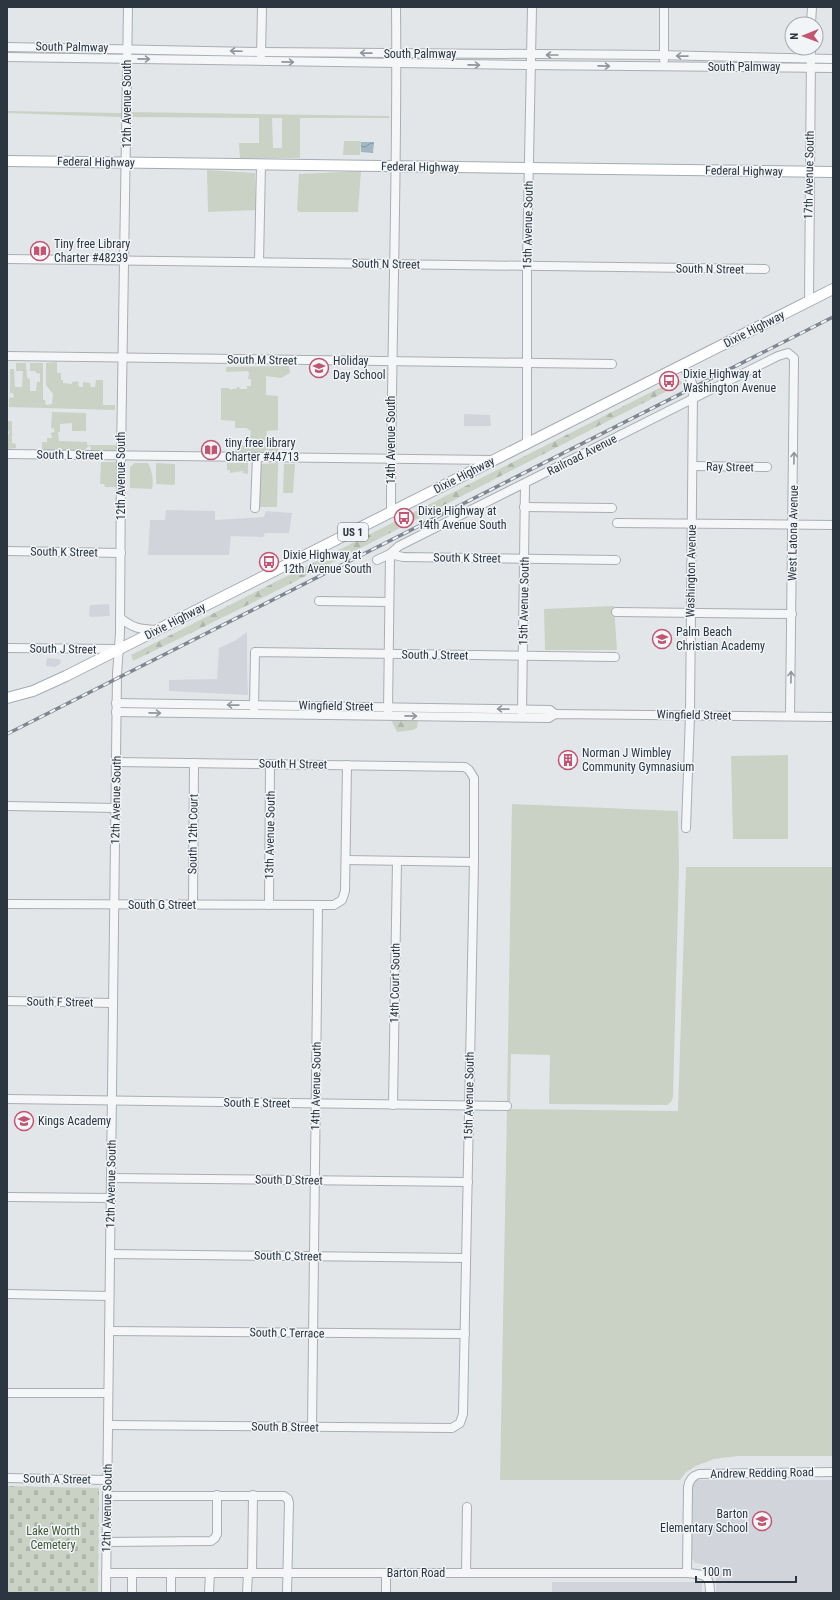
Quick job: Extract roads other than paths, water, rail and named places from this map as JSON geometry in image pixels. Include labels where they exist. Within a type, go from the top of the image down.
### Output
[{"type":"main road","name":"Federal Highway","points":[[7,161],[833,172]]},
{"type":"main road","name":"Dixie Highway","points":[[7,698],[32,691],[119,650],[493,460],[833,290]]},
{"type":"street","name":"12th Avenue South","points":[[106,1593],[116,808],[116,674],[119,650],[120,618],[128,7]]},
{"type":"street","points":[[261,62],[262,7]]},
{"type":"street","name":"14th Avenue South","points":[[391,513],[396,7]]},
{"type":"street","name":"15th Avenue South","points":[[527,444],[527,266],[532,7]]},
{"type":"street","points":[[663,67],[664,7]]},
{"type":"street","name":"South Palmway","points":[[7,46],[261,52],[664,55],[833,59]]},
{"type":"street","name":"South Palmway","points":[[7,57],[261,62],[833,68]]},
{"type":"street","name":"17th Avenue South","points":[[809,302],[811,58]]},
{"type":"street","points":[[259,262],[261,165]]},
{"type":"street","name":"South N Street","points":[[7,259],[765,270]]},
{"type":"street","name":"Railroad Avenue","points":[[377,560],[390,554],[399,546],[778,356],[788,353]]},
{"type":"street","name":"West Latona Avenue","points":[[788,353],[794,358],[790,716]]},
{"type":"street","name":"South M Street","points":[[7,356],[612,364]]},
{"type":"street","name":"Washington Avenue","points":[[683,365],[692,383],[693,399],[690,715],[686,828]]},
{"type":"street","name":"South L Street","points":[[7,454],[462,461],[493,460]]},
{"type":"street","points":[[255,508],[257,457]]},
{"type":"street","name":"Ray Street","points":[[693,466],[767,467]]},
{"type":"street","name":"15th Avenue South","points":[[522,713],[525,484]]},
{"type":"street","points":[[524,507],[612,508]]},
{"type":"street","points":[[617,523],[793,526],[833,525]]},
{"type":"street","name":"South K Street","points":[[7,551],[121,553]]},
{"type":"street","points":[[388,716],[390,554]]},
{"type":"street","name":"South K Street","points":[[390,554],[403,557],[616,560]]},
{"type":"street","points":[[319,601],[389,602]]},
{"type":"street","points":[[616,612],[792,614]]},
{"type":"street","points":[[120,618],[132,627],[158,630]]},
{"type":"street","name":"South J Street","points":[[7,648],[119,650]]},
{"type":"street","name":"South J Street","points":[[254,705],[254,652],[615,657]]},
{"type":"street","name":"Wingfield Street","points":[[116,703],[388,707],[522,713],[549,718],[555,714],[833,717]]},
{"type":"street","points":[[254,705],[254,714]]},
{"type":"street","points":[[288,705],[288,714]]},
{"type":"street","name":"Wingfield Street","points":[[116,712],[388,716],[522,713]]},
{"type":"street","name":"South H Street","points":[[116,762],[460,766],[469,770]]},
{"type":"street","name":"South 12th Court","points":[[193,904],[194,763]]},
{"type":"street","name":"13th Avenue South","points":[[269,905],[270,764]]},
{"type":"street","points":[[318,906],[334,905],[342,900],[345,891],[346,765]]},
{"type":"street","name":"15th Avenue South","points":[[460,1423],[463,1414],[465,1334],[474,862],[474,778],[469,770]]},
{"type":"street","points":[[7,806],[116,808]]},
{"type":"street","points":[[346,860],[474,862]]},
{"type":"street","name":"14th Court South","points":[[393,1105],[397,861]]},
{"type":"street","name":"South G Street","points":[[7,904],[318,906]]},
{"type":"street","name":"14th Avenue South","points":[[312,1427],[318,906]]},
{"type":"street","name":"South F Street","points":[[7,1001],[113,1003]]},
{"type":"street","name":"South E Street","points":[[7,1099],[507,1106]]},
{"type":"street","name":"South D Street","points":[[111,1178],[468,1182]]},
{"type":"street","points":[[7,1197],[111,1198]]},
{"type":"street","name":"South C Street","points":[[110,1254],[466,1258]]},
{"type":"street","points":[[7,1294],[110,1296]]},
{"type":"street","name":"South C Terrace","points":[[109,1330],[465,1334]]},
{"type":"street","points":[[7,1393],[108,1393]]},
{"type":"street","name":"South B Street","points":[[108,1425],[452,1428],[460,1423]]},
{"type":"street","name":"Andrew Redding Road","points":[[686,1573],[688,1487],[689,1482],[695,1475],[833,1472]]},
{"type":"street","name":"South A Street","points":[[7,1478],[107,1480]]},
{"type":"street","points":[[107,1496],[284,1496],[288,1498],[287,1593]]},
{"type":"street","points":[[106,1542],[211,1541],[217,1534],[217,1496]]},
{"type":"street","points":[[247,1593],[250,1573],[253,1496]]},
{"type":"street","points":[[466,1573],[468,1507]]},
{"type":"street","name":"Barton Road","points":[[106,1573],[686,1573],[703,1574],[708,1578],[710,1581],[710,1593]]},
{"type":"street","points":[[132,1573],[132,1593]]},
{"type":"street","points":[[171,1593],[172,1573]]},
{"type":"street","points":[[209,1593],[210,1573]]},
{"type":"street","points":[[386,1573],[386,1593]]},
{"type":"water","points":[[361,142],[374,142],[373,153],[361,152]]},
{"type":"railway","points":[[7,734],[833,317]]},
{"type":"place","name":"Tiny free Library Charter #48239","points":[[40,251]]},
{"type":"place","name":"Holiday Day School","points":[[319,368]]},
{"type":"place","name":"Dixie Highway at Washington Avenue","points":[[669,381]]},
{"type":"place","name":"tiny free library Charter #44713","points":[[211,450]]},
{"type":"place","name":"Dixie Highway at 14th Avenue South","points":[[404,518]]},
{"type":"place","name":"Dixie Highway at 12th Avenue South","points":[[269,562]]},
{"type":"place","name":"Palm Beach Christian Academy","points":[[662,639]]},
{"type":"place","name":"Norman J Wimbley Community Gymnasium","points":[[568,760]]},
{"type":"place","name":"Kings Academy","points":[[24,1121]]},
{"type":"place","name":"Barton Elementary School","points":[[762,1521]]},
{"type":"park label","name":"Lake Worth Cemetery","points":[[53,1538]]}]
